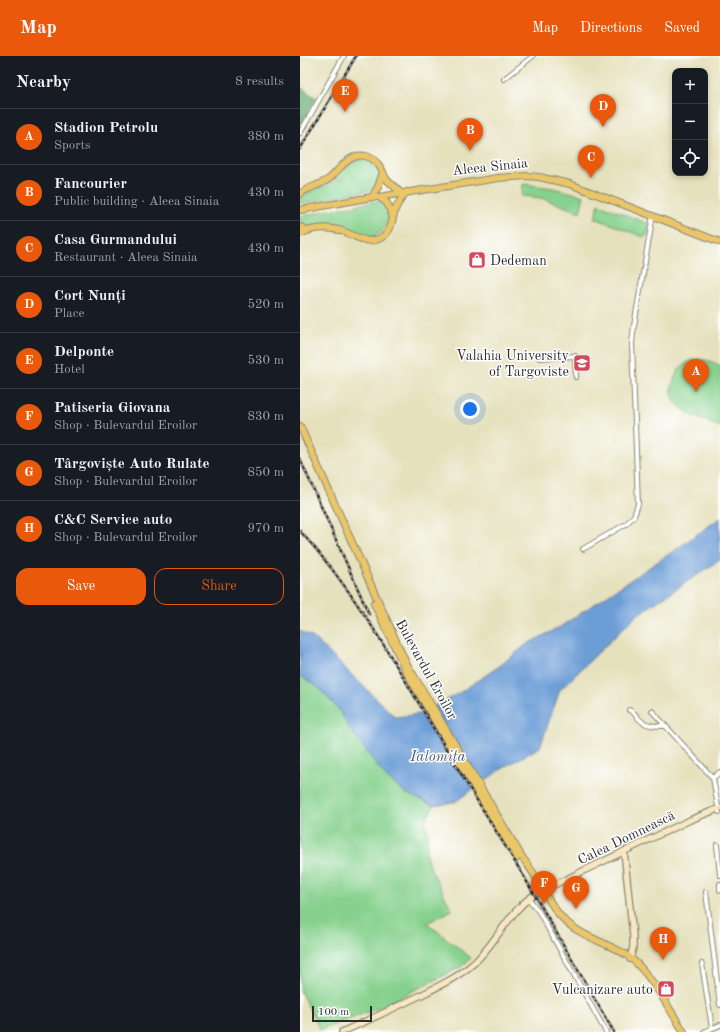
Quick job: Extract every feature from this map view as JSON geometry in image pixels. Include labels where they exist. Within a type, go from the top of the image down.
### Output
[{"type":"main road","points":[[300,194],[303,191],[329,179],[345,163],[355,157],[365,156],[377,163],[388,181],[399,191]]},
{"type":"main road","points":[[372,198],[378,187],[383,172]]},
{"type":"main road","name":"Aleea Sinaia","points":[[372,198],[378,194],[497,175],[518,173],[543,175],[564,179],[588,187],[654,212],[719,240]]},
{"type":"main road","name":"Aleea Sinaia","points":[[372,198],[498,178],[535,177],[570,184],[719,240]]},
{"type":"main road","points":[[302,230],[332,229],[345,232],[359,239],[371,241],[377,240],[386,234],[391,226],[397,205],[407,192]]},
{"type":"main road","points":[[300,210],[372,198],[387,203],[393,218]]},
{"type":"main road","name":"Bulevardul Eroilor","points":[[300,426],[415,684]]},
{"type":"main road","name":"Bulevardul Eroilor","points":[[300,437],[401,664],[415,684],[532,879],[542,890],[560,916],[570,925],[621,952],[645,974],[684,1032]]},
{"type":"main road","name":"Calea Domnească","points":[[542,890],[719,810]]},
{"type":"main road","points":[[624,853],[633,936],[633,948],[630,959]]},
{"type":"main road","name":"Calea Domnească","points":[[542,890],[557,887],[624,853]]},
{"type":"main road","points":[[342,1032],[438,986],[464,971],[483,954],[520,907],[542,890]]},
{"type":"street","points":[[300,133],[344,56]]},
{"type":"street","points":[[504,79],[533,56]]},
{"type":"street","points":[[583,549],[626,524],[634,516],[638,504],[632,343],[653,215]]},
{"type":"street","points":[[540,358],[575,356],[576,378]]},
{"type":"street","points":[[629,710],[632,711],[643,723],[665,726]]},
{"type":"street","points":[[652,711],[713,778],[719,810]]},
{"type":"street","points":[[713,778],[720,772]]},
{"type":"street","points":[[717,845],[720,875]]},
{"type":"street","points":[[720,884],[720,890]]},
{"type":"street","points":[[706,892],[720,1004]]},
{"type":"street","points":[[529,899],[539,912],[606,1032]]},
{"type":"street","points":[[702,964],[712,1028]]},
{"type":"street","points":[[704,1032],[720,1025]]},
{"type":"green space","points":[[300,87],[316,98],[300,126]]},
{"type":"green space","points":[[365,159],[374,164],[378,172],[378,181],[372,190],[300,204],[302,196],[335,180],[356,161]]},
{"type":"green space","points":[[523,184],[553,188],[584,196],[580,212],[541,198],[522,196]]},
{"type":"green space","points":[[377,201],[383,203],[386,207],[388,218],[384,229],[375,236],[371,237],[361,235],[334,225],[300,225],[300,216]]},
{"type":"green space","points":[[599,204],[649,224],[647,235],[644,237],[595,218]]},
{"type":"green space","points":[[698,359],[720,365],[720,427],[702,420],[684,410],[677,404],[673,397],[672,388],[679,370],[690,361]]},
{"type":"green space","points":[[300,675],[319,688],[339,710],[352,732],[405,793],[434,805],[425,821],[428,836],[426,854],[428,863],[452,910],[427,923],[471,958],[461,967],[376,1009],[320,1030],[300,991]]},
{"type":"water","name":"Ialomița","points":[[720,518],[720,560],[637,615],[560,690],[540,747],[500,770],[455,802],[434,805],[405,793],[384,775],[352,732],[339,710],[319,688],[300,675],[300,631],[314,638],[395,717],[420,714],[459,693],[498,667],[527,644],[560,627]]},
{"type":"railway","points":[[300,149],[356,56]]},
{"type":"railway","points":[[300,459],[369,614]]},
{"type":"railway","points":[[300,531],[341,581],[394,661],[520,870],[614,1032]]},
{"type":"place","name":"Delponte","points":[[345,112]]},
{"type":"place","name":"Cort Nunți","points":[[603,127]]},
{"type":"place","name":"Fancourier","points":[[470,151]]},
{"type":"place","name":"Casa Gurmandului","points":[[591,178]]},
{"type":"place","name":"Dedeman","points":[[477,260]]},
{"type":"place","name":"Valahia University of Targoviste","points":[[582,363]]},
{"type":"place","name":"Stadion Petrolu","points":[[696,392]]},
{"type":"place","name":"Patiseria Giovana","points":[[544,904]]},
{"type":"place","name":"Târgoviște Auto Rulate","points":[[576,909]]},
{"type":"place","name":"C&C Service auto","points":[[663,960]]},
{"type":"place","name":"Vulcanizare auto","points":[[666,989]]}]
